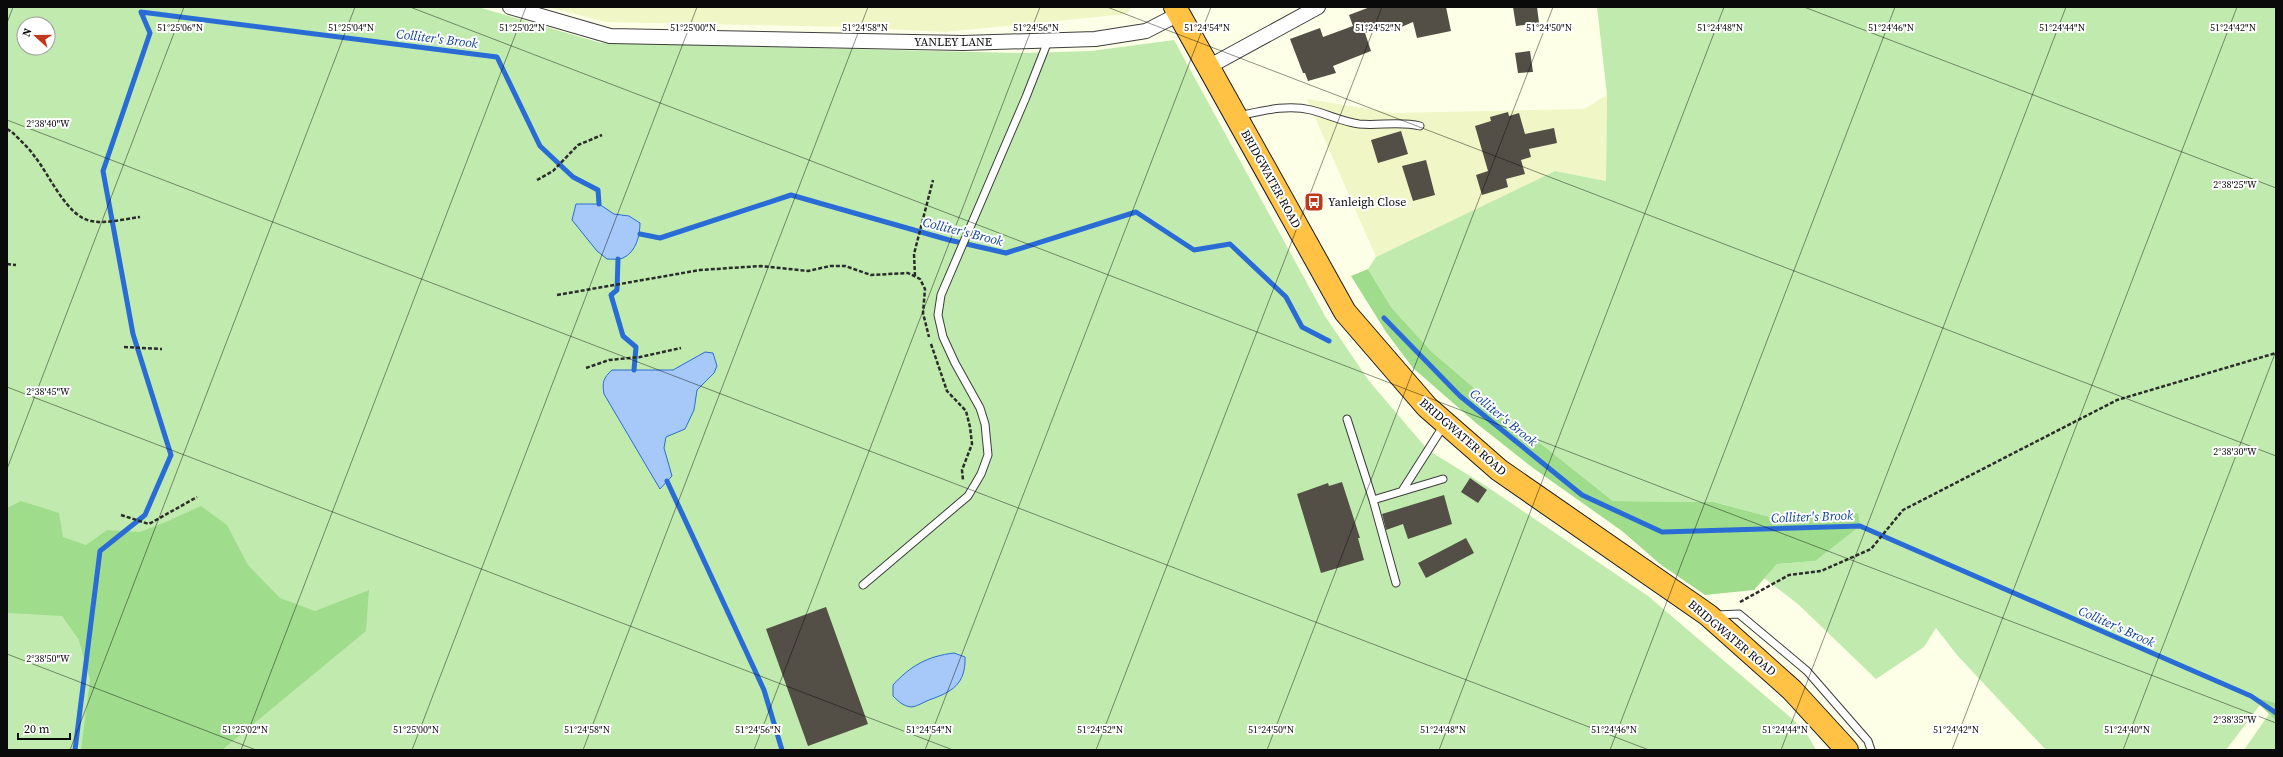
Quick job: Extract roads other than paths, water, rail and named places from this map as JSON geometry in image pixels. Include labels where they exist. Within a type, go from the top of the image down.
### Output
[{"type":"highway","name":"BRIDGWATER ROAD","points":[[1177,11],[1345,312],[1427,407],[1499,470],[1708,615],[1792,690],[1848,750]]},
{"type":"street","name":"YANLEY LANE","points":[[510,7],[610,36],[963,43],[1095,39],[1146,31],[1177,11]]},
{"type":"street","points":[[1208,67],[1318,7]]},
{"type":"lane","points":[[863,585],[968,496],[981,474],[988,455],[985,424],[980,408],[955,363],[943,337],[938,315],[941,295],[954,262],[1026,97],[1048,41]]},
{"type":"lane","points":[[1236,116],[1284,107],[1310,110],[1357,124],[1386,125],[1407,123],[1420,126]]},
{"type":"lane","points":[[1347,419],[1373,500],[1396,583]]},
{"type":"lane","points":[[1402,491],[1446,423]]},
{"type":"lane","points":[[1373,500],[1443,479]]},
{"type":"lane","points":[[1708,615],[1739,614],[1807,671],[1868,741],[1871,750]]},
{"type":"water","points":[[576,204],[599,204],[614,214],[629,216],[640,223],[638,238],[631,252],[623,258],[607,259],[597,251],[572,220]]},
{"type":"water","points":[[705,352],[713,353],[717,366],[714,373],[697,390],[694,410],[685,429],[666,437],[664,448],[672,476],[660,489],[604,394],[604,381],[612,370],[673,370]]},
{"type":"water","points":[[954,653],[965,657],[965,666],[960,680],[951,690],[911,707],[903,704],[893,696],[893,685],[913,667],[928,659]]},
{"type":"waterway","name":"Colliter's Brook","points":[[141,12],[497,57],[540,146],[573,177],[598,190],[599,204]]},
{"type":"waterway","points":[[75,750],[100,551],[145,515],[171,455],[133,334],[103,171],[150,33],[141,12]]},
{"type":"waterway","name":"Colliter's Brook","points":[[640,234],[660,238],[791,195],[949,240],[1006,253],[1136,212],[1194,250],[1230,244],[1286,297],[1302,327],[1329,341]]},
{"type":"waterway","points":[[618,259],[617,290],[611,295],[623,336],[636,347],[634,370]]},
{"type":"waterway","name":"Colliter's Brook","points":[[1384,318],[1460,396],[1582,495],[1662,532],[1860,526],[2251,696],[2276,713]]},
{"type":"waterway","points":[[667,481],[764,690],[782,750]]},
{"type":"place","name":"Yanleigh Close","points":[[1314,202]]}]
